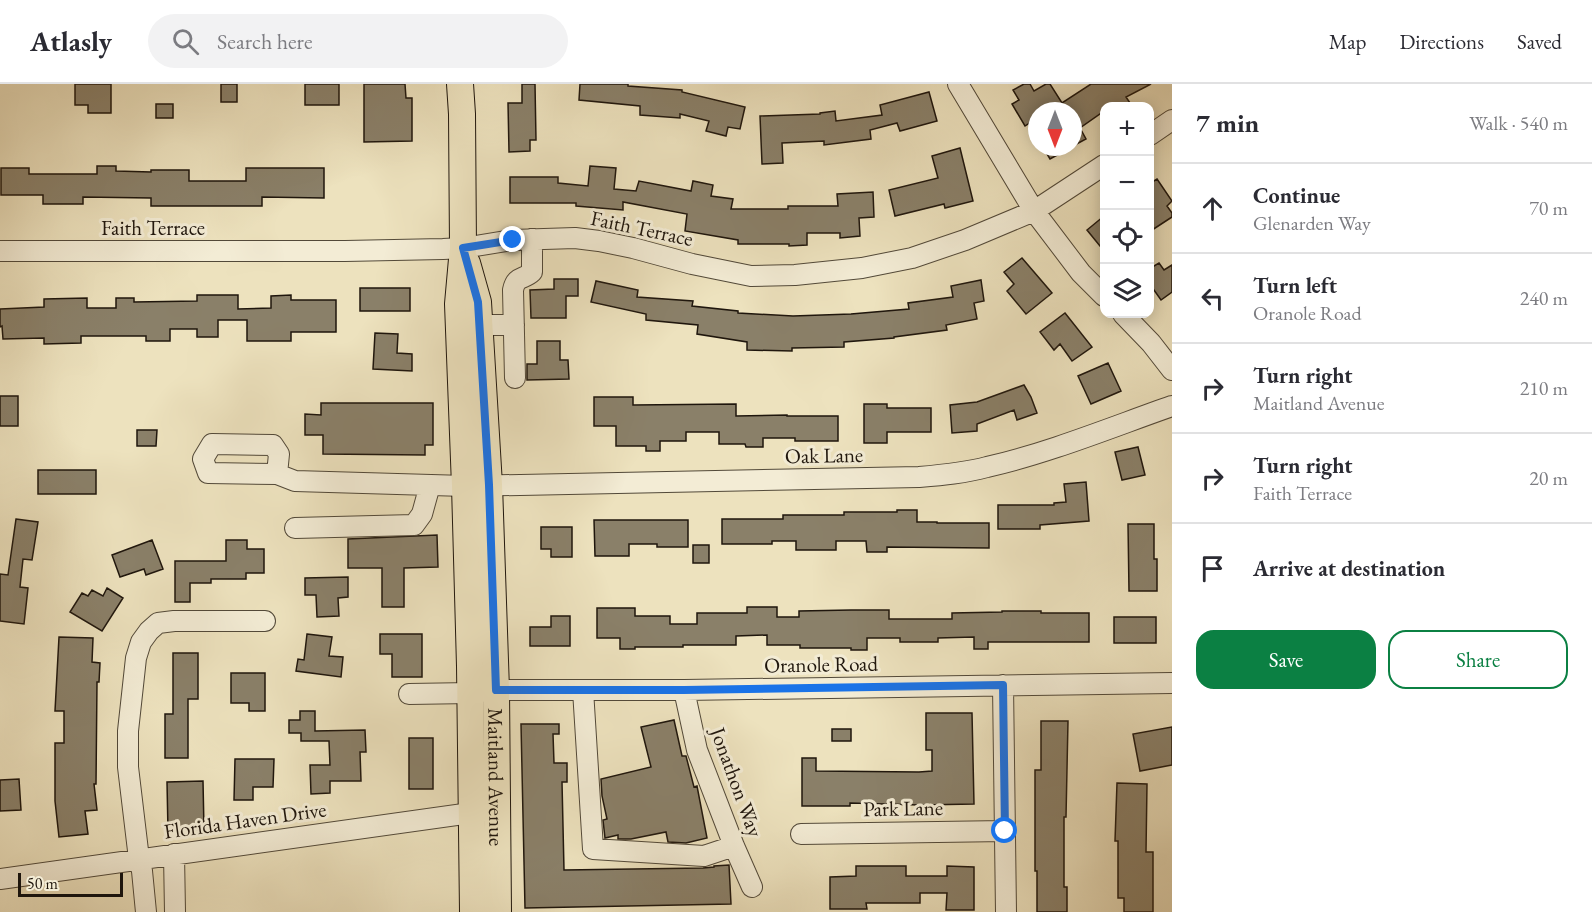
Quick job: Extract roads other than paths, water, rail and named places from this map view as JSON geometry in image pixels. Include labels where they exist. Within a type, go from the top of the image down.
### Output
[{"type":"main road","name":"Maitland Avenue","points":[[460,84],[463,248],[458,304],[496,690],[498,912]]},
{"type":"main road","name":"Maitland Avenue","points":[[463,248],[478,302],[480,325],[471,693],[473,912]]},
{"type":"street","points":[[958,84],[1034,211],[1081,273],[1100,292]]},
{"type":"street","points":[[1154,132],[1172,120]]},
{"type":"street","name":"Faith Terrace","points":[[0,251],[463,248],[513,240],[575,238],[633,248],[692,264],[751,276],[795,275],[862,268],[912,258],[965,240],[1034,211],[1100,168]]},
{"type":"street","points":[[515,378],[514,286],[519,279],[532,272],[532,239]]},
{"type":"street","points":[[1127,318],[1151,343],[1172,370]]},
{"type":"street","points":[[480,325],[514,325]]},
{"type":"street","name":"Oak Lane","points":[[277,474],[295,482],[477,485],[857,479],[952,474],[987,468],[1028,456],[1172,406]]},
{"type":"street","points":[[295,528],[414,525],[422,514],[430,485]]},
{"type":"street","points":[[146,912],[128,767],[128,731],[136,658],[141,642],[158,623],[265,621]]},
{"type":"street","name":"Oranole Road","points":[[409,694],[471,693],[496,690],[684,690],[1172,683]]},
{"type":"street","points":[[1003,685],[1006,912]]},
{"type":"street","points":[[583,690],[593,849],[705,856],[734,846]]},
{"type":"street","name":"Jonathon Way","points":[[684,690],[697,750],[752,887]]},
{"type":"street","name":"Florida Haven Drive","points":[[0,879],[497,809]]},
{"type":"street","name":"Park Lane","points":[[801,834],[1005,831]]},
{"type":"street","points":[[174,854],[175,912]]}]
